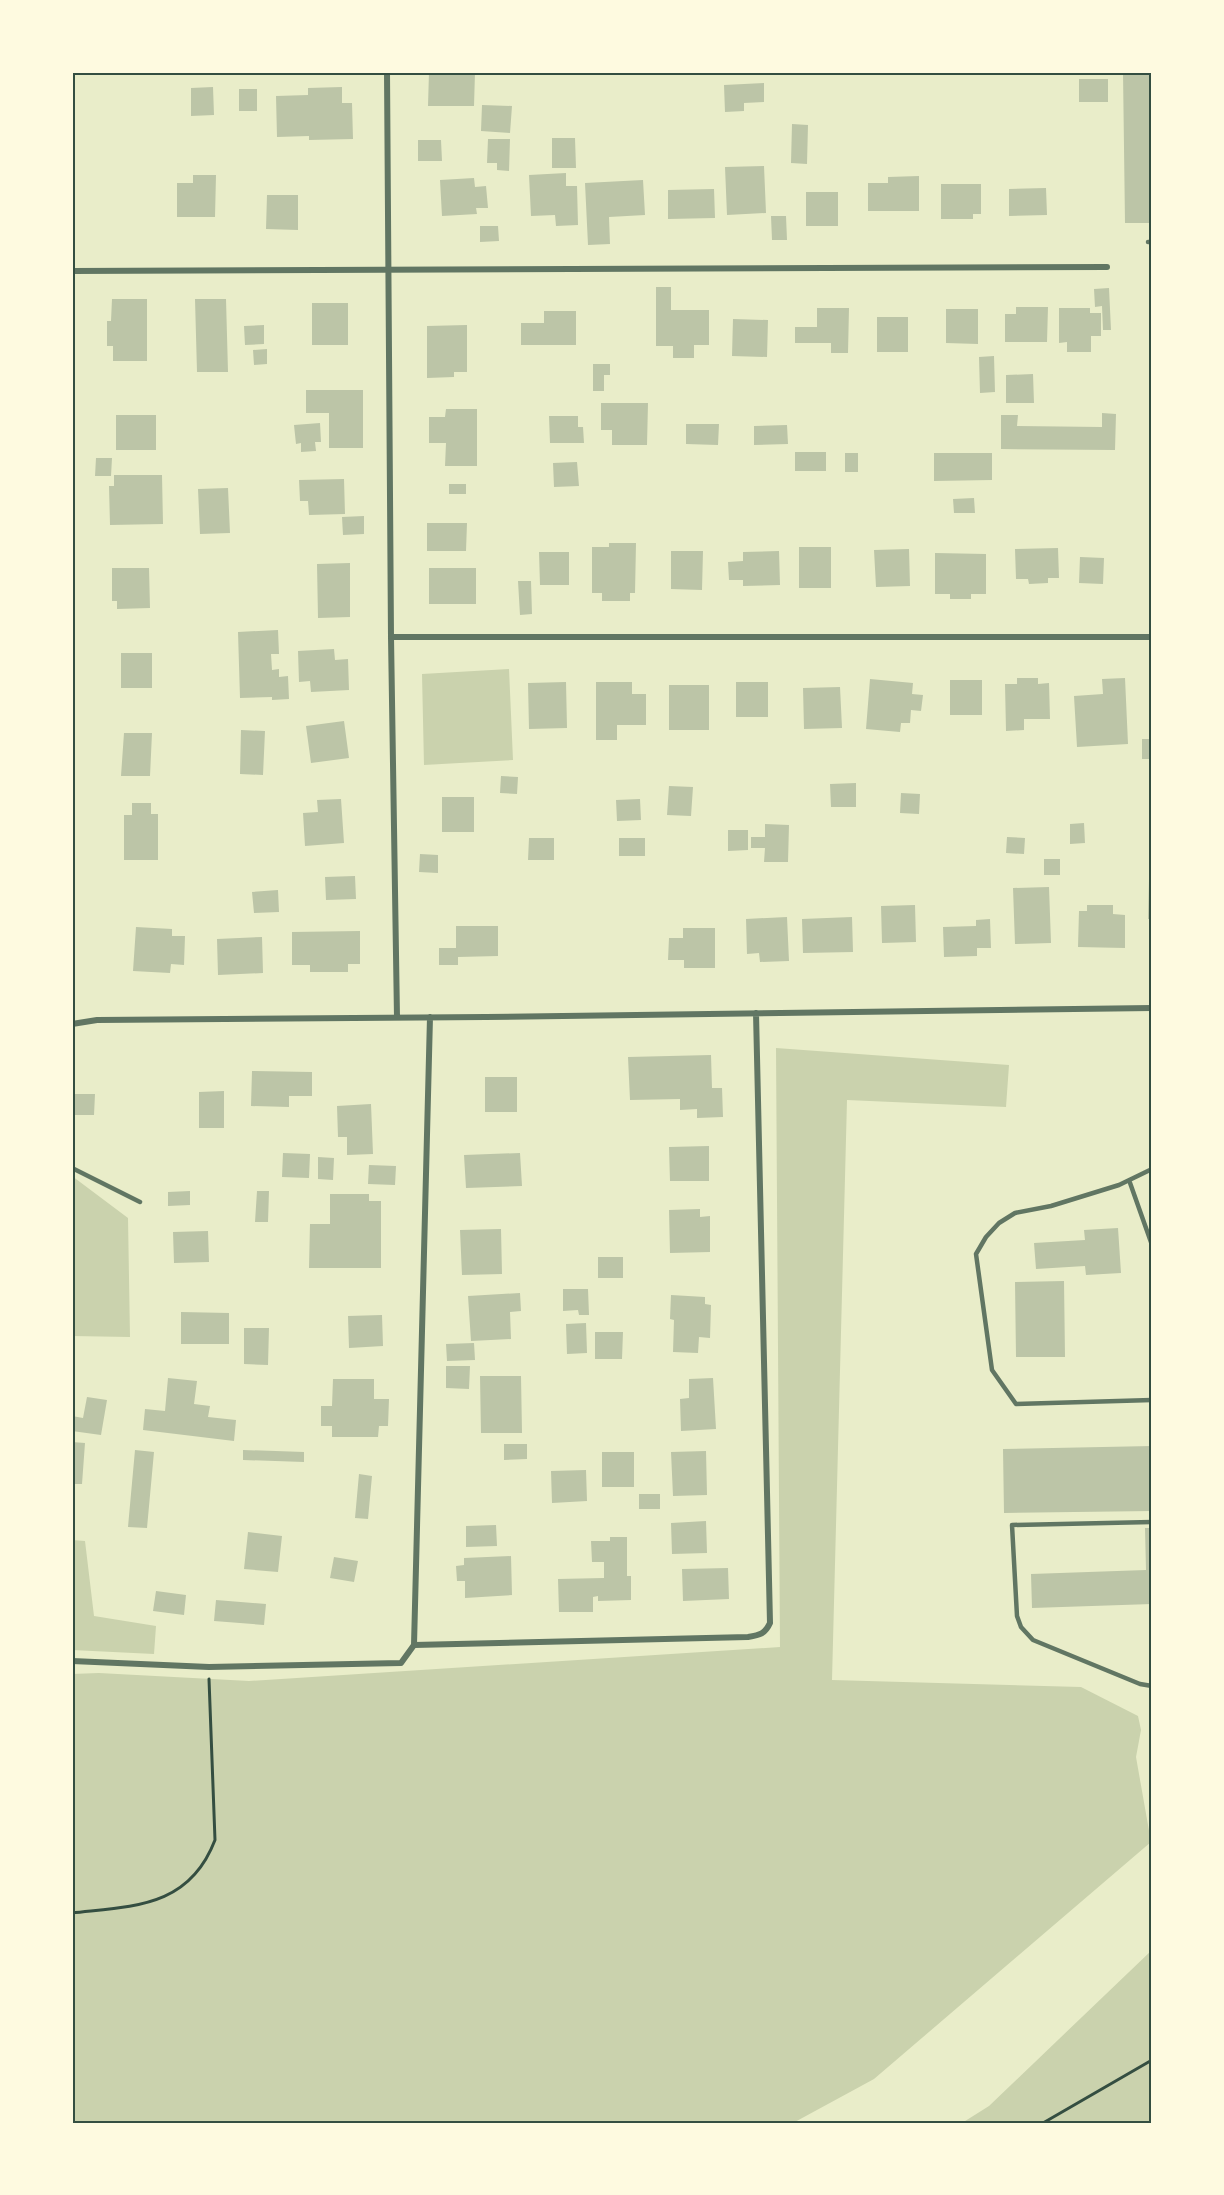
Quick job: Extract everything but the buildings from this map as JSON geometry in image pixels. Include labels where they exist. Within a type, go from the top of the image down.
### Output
[{"type":"street","points":[[387,72],[396,1017]]},
{"type":"street","points":[[72,271],[1107,267]]},
{"type":"street","points":[[391,637],[1152,637]]},
{"type":"street","points":[[72,1024],[97,1020],[1152,1008]]},
{"type":"street","points":[[414,1645],[748,1637],[762,1635],[766,1631],[770,1623],[756,1014]]},
{"type":"street","points":[[72,1661],[209,1667],[401,1663],[414,1645],[430,1017]]},
{"type":"lane","points":[[72,1168],[140,1202]]},
{"type":"lane","points":[[1152,1169],[1129,1180],[1051,1206],[1015,1214],[999,1223],[986,1237],[976,1254],[993,1370],[1016,1404],[1152,1400]]},
{"type":"lane","points":[[1129,1180],[1152,1245]]},
{"type":"lane","points":[[1152,1522],[1012,1525],[1017,1616],[1021,1627],[1033,1640],[1140,1684],[1152,1686]]},
{"type":"path","points":[[72,1913],[148,1904],[189,1881],[207,1860],[215,1840],[209,1667]]},
{"type":"path","points":[[1044,2123],[1152,2060]]},
{"type":"green space","points":[[509,669],[513,760],[424,765],[422,674]]},
{"type":"green space","points":[[776,1048],[1009,1065],[1006,1107],[847,1100],[832,1680],[1081,1687],[1138,1716],[1141,1730],[1136,1757],[1151,1842],[874,2079],[793,2123],[72,2123],[72,1674],[99,1673],[249,1681],[780,1647]]},
{"type":"green space","points":[[72,1176],[128,1218],[130,1337],[72,1336]]},
{"type":"green space","points":[[72,1540],[85,1541],[94,1616],[156,1626],[154,1654],[72,1650]]},
{"type":"green space","points":[[1152,1950],[1152,2123],[962,2123],[989,2106]]}]
